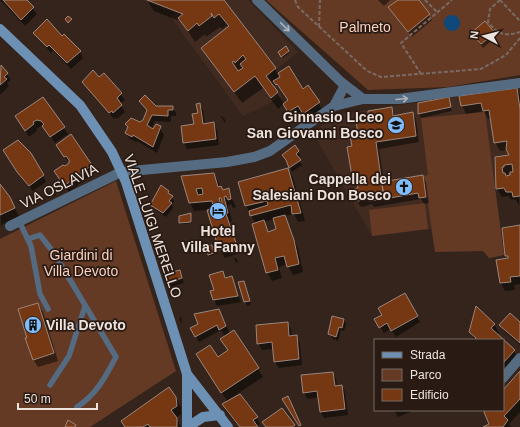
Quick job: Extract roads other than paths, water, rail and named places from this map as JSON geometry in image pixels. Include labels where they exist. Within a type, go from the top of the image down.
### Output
[{"type":"street","points":[[257,0],[345,85],[363,98]]},
{"type":"street","name":"VIALE LUIGI MERELLO","points":[[0,29],[80,105],[112,152],[121,172],[146,244],[187,374],[228,427]]},
{"type":"street","points":[[121,172],[227,162],[254,157],[270,151],[334,106],[363,98],[399,99],[520,83]]},
{"type":"street","points":[[334,106],[345,85]]},
{"type":"street","name":"VIA OSLAVIA","points":[[10,226],[121,172]]},
{"type":"street","points":[[504,377],[520,358]]},
{"type":"street","points":[[187,374],[188,427]]},
{"type":"street","points":[[188,402],[204,396]]},
{"type":"street","points":[[188,427],[203,417],[220,415]]},
{"type":"lane","points":[[19,221],[31,246],[40,294],[48,309]]},
{"type":"lane","points":[[28,239],[40,235],[54,253],[116,356],[104,382],[83,403],[76,407]]},
{"type":"lane","points":[[50,385],[69,356],[86,306]]},
{"type":"water","points":[[452,15],[459,20],[460,23],[455,30],[452,31],[445,26],[444,23],[449,16]]},
{"type":"place","name":"Ginnasio LIceo San Giovanni Bosco","points":[[396,125]]},
{"type":"place","name":"Cappella dei Salesiani Don Bosco","points":[[404,187]]},
{"type":"place","name":"Hotel Villa Fanny","points":[[218,211]]},
{"type":"place","name":"Villa Devoto","points":[[33,325]]},
{"type":"park label","name":"Palmeto","points":[[365,27]]},
{"type":"park label","name":"Giardini di Villa Devoto","points":[[81,264]]}]
